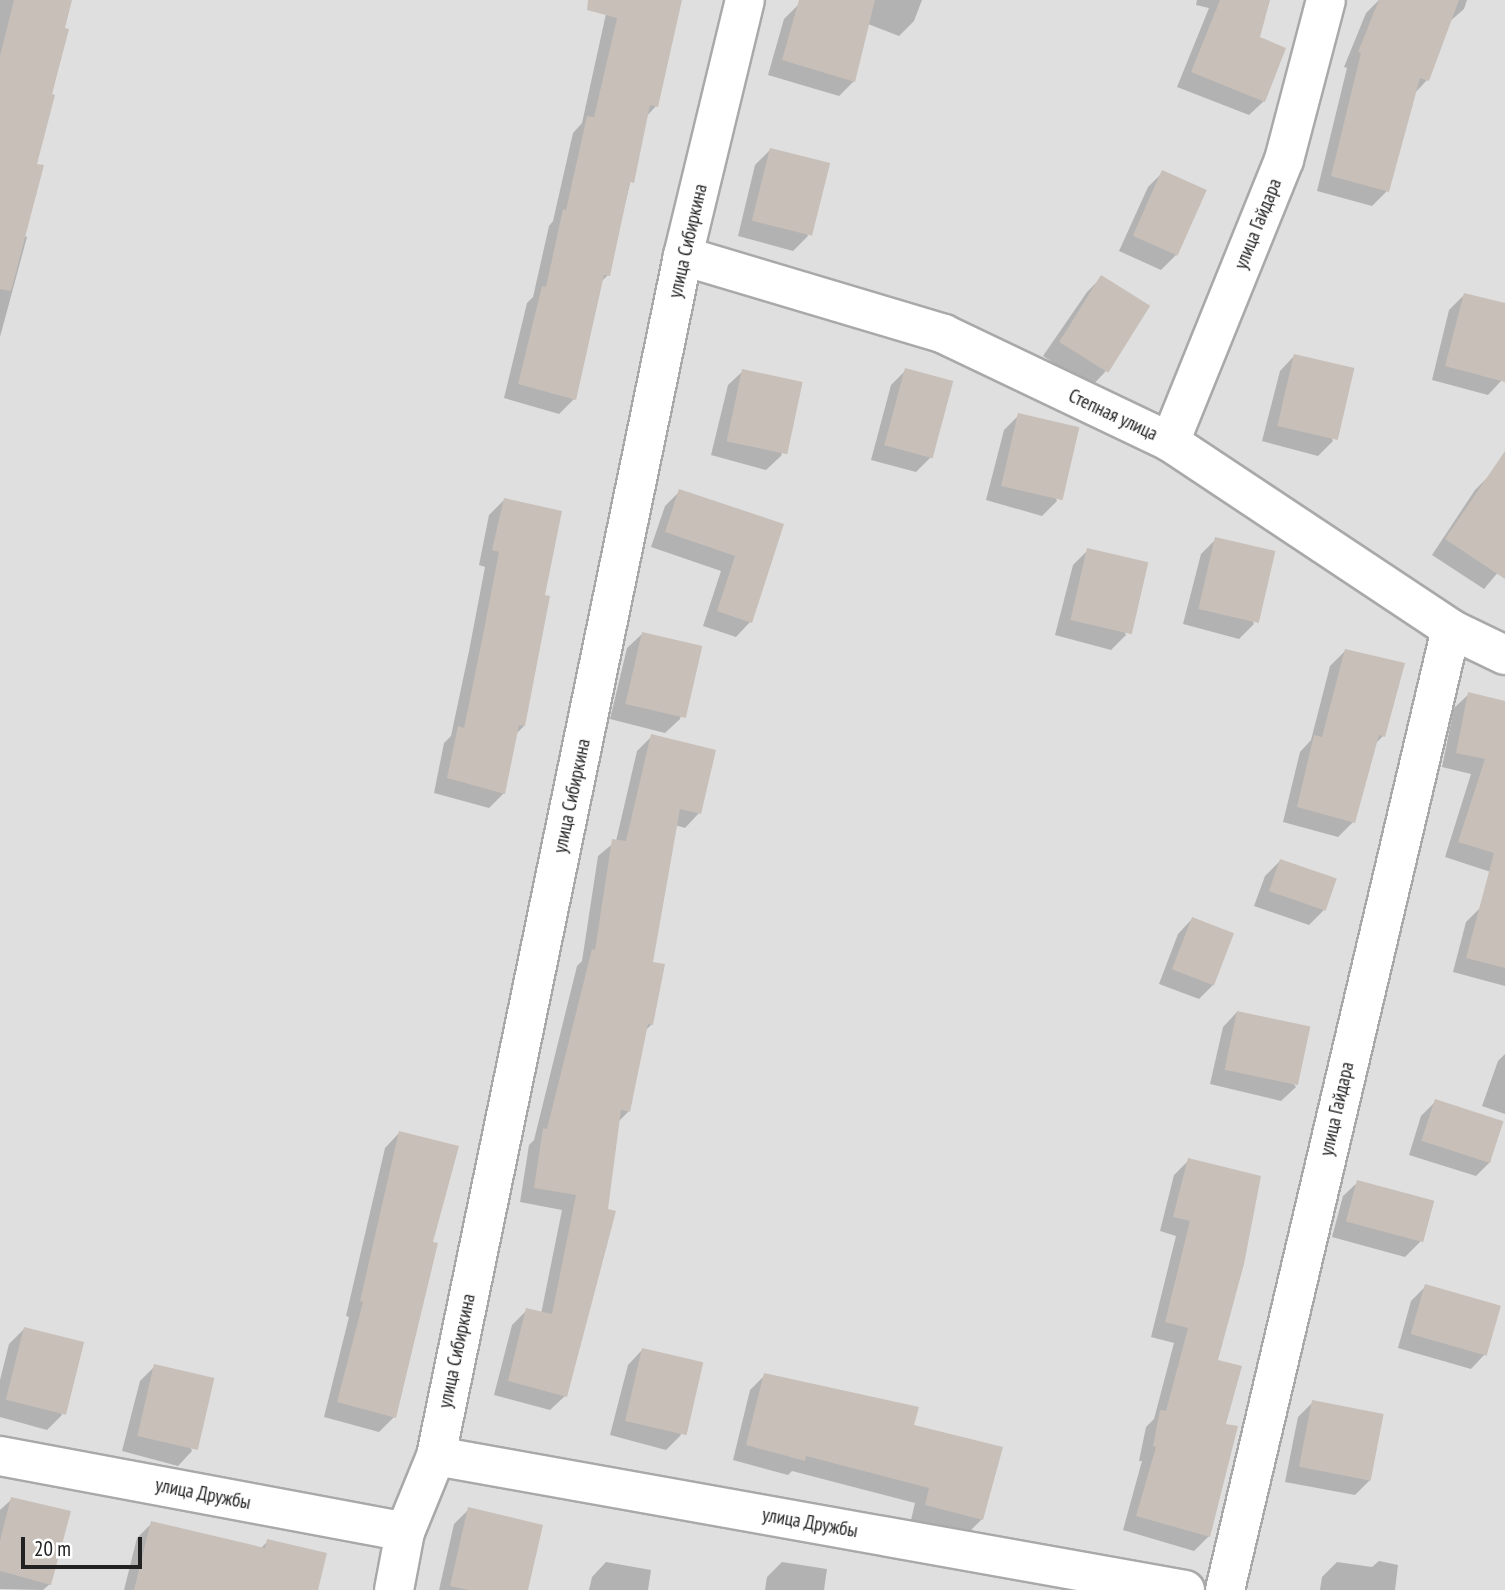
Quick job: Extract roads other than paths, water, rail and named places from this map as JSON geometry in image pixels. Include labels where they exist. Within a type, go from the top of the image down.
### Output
[{"type":"street","name":"улица Сибиркина","points":[[394,1590],[405,1532],[436,1456],[683,256],[745,0]]},
{"type":"street","name":"улица Гайдара","points":[[1170,442],[1284,160],[1326,0]]},
{"type":"street","name":"Степная улица","points":[[683,256],[944,334],[1170,442],[1451,629],[1505,655]]},
{"type":"street","name":"улица Гайдара","points":[[1226,1590],[1451,629]]},
{"type":"street","name":"улица Дружбы","points":[[0,1456],[405,1532]]},
{"type":"street","name":"улица Дружбы","points":[[436,1456],[1185,1590]]}]
